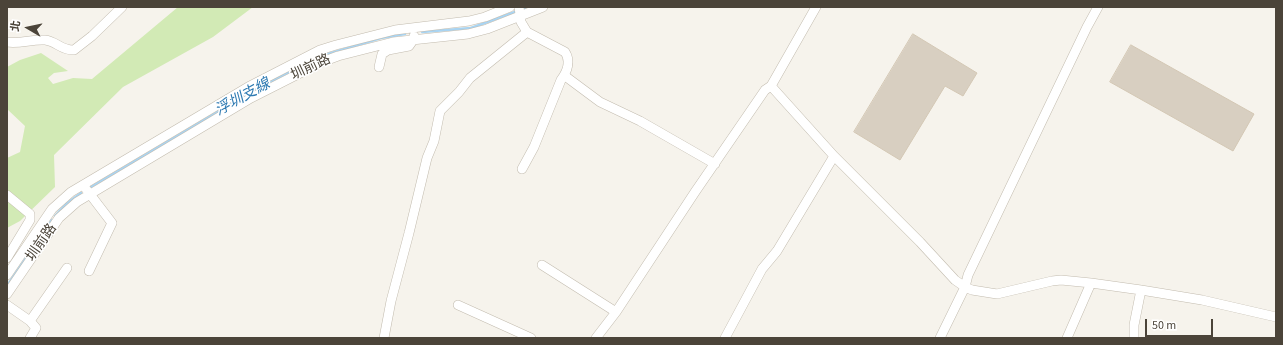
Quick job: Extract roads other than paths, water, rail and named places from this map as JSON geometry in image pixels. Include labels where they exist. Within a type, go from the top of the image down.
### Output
[{"type":"street","points":[[7,42],[20,43],[45,40],[55,42],[67,50],[74,50],[92,36],[122,7]]},
{"type":"street","name":"圳前路","points":[[7,275],[52,209],[61,200],[82,185],[248,87],[307,56],[336,45],[395,30],[469,21],[485,17],[510,7]]},
{"type":"street","points":[[519,7],[520,17],[526,32],[565,52],[568,62],[565,76],[561,80],[534,147],[522,169]]},
{"type":"street","name":"圳前路","points":[[7,294],[59,218],[77,202],[251,98],[312,66],[338,56],[393,42],[468,34],[487,29],[543,7]]},
{"type":"street","points":[[596,338],[616,312],[695,192],[765,90],[771,86],[816,7]]},
{"type":"street","points":[[940,338],[965,287],[971,268],[1098,7]]},
{"type":"street","points":[[379,67],[382,54],[388,50],[409,46],[414,39],[413,27]]},
{"type":"street","points":[[384,338],[391,301],[427,158],[434,141],[440,111],[459,92],[470,78],[526,32]]},
{"type":"street","points":[[565,76],[600,102],[640,121],[715,164]]},
{"type":"street","points":[[771,86],[834,156],[920,242],[955,280],[965,287],[980,292],[997,294],[1056,280],[1090,283],[1202,300],[1276,317]]},
{"type":"street","points":[[725,338],[762,270],[777,251],[834,156]]},
{"type":"street","points":[[82,185],[112,223],[89,271]]},
{"type":"street","points":[[7,195],[30,214],[30,220],[7,258]]},
{"type":"street","points":[[542,265],[616,312]]},
{"type":"street","points":[[30,321],[66,268]]},
{"type":"street","points":[[1067,338],[1090,283]]},
{"type":"street","points":[[1134,338],[1134,325],[1141,290]]},
{"type":"street","points":[[458,305],[531,338]]},
{"type":"street","points":[[7,306],[30,321],[36,328],[30,338]]},
{"type":"waterway","name":"浮圳支線","points":[[422,32],[471,28],[515,12]]},
{"type":"waterway","name":"浮圳支線","points":[[91,187],[251,92],[318,57],[381,38],[405,34]]},
{"type":"waterway","name":"浮圳支線","points":[[55,216],[66,204],[81,193]]},
{"type":"waterway","name":"浮圳支線","points":[[7,286],[52,220]]}]
